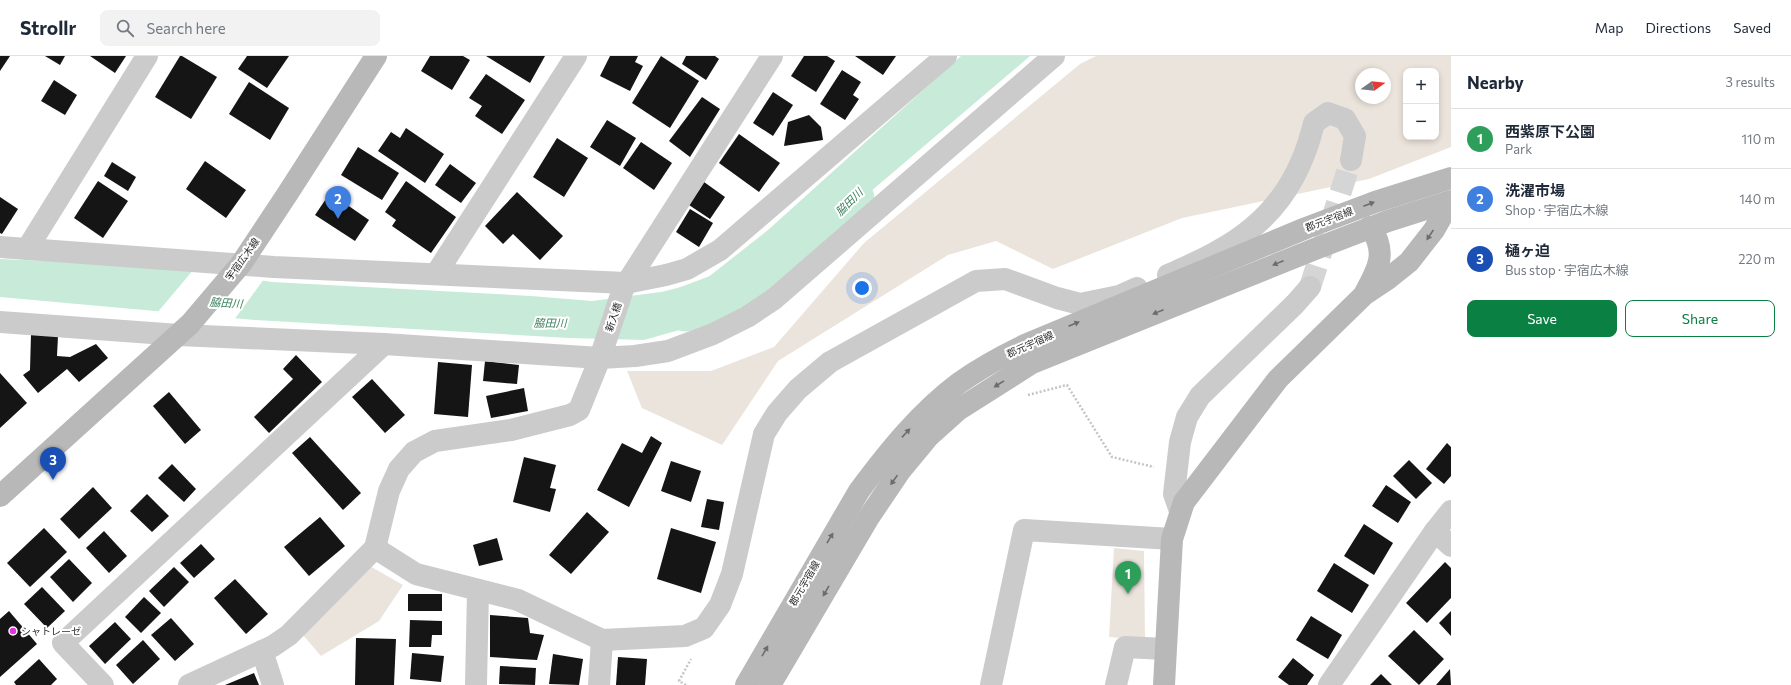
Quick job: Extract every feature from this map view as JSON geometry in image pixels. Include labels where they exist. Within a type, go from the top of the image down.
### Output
[{"type":"street","points":[[28,249],[147,56]]},
{"type":"street","name":"宇宿広木線","points":[[0,496],[184,330],[238,268],[376,56]]},
{"type":"street","points":[[436,274],[576,56]]},
{"type":"street","name":"新入橋","points":[[375,548],[389,491],[400,469],[414,452],[435,440],[511,430],[570,415],[579,410],[602,351],[624,286],[772,56]]},
{"type":"street","points":[[0,247],[238,268],[274,267],[436,274],[624,286],[666,276],[687,269],[720,250],[946,56]]},
{"type":"street","points":[[0,322],[184,330],[384,344],[602,351],[635,356],[668,351],[713,334],[747,317],[774,299],[1054,56]]},
{"type":"street","points":[[189,685],[262,651],[290,635],[375,548],[416,574],[518,600],[602,640],[685,636],[704,628],[720,605],[732,574],[764,434],[777,413],[798,389],[830,362],[976,281],[1005,279],[1057,298],[1080,304],[1119,296],[1218,252],[1247,233],[1272,209],[1295,177],[1310,141],[1314,123],[1328,113],[1345,119],[1355,136],[1351,160]]},
{"type":"street","name":"郡元宇宿線","points":[[770,685],[869,517],[900,471],[929,436],[958,410],[1028,354],[1306,228],[1375,202],[1451,178]]},
{"type":"street","points":[[1164,685],[1172,539],[1184,502],[1278,379],[1365,294],[1409,262],[1426,240],[1450,202]]},
{"type":"street","name":"郡元宇宿線","points":[[746,685],[855,497],[880,463],[908,431],[958,384],[993,361],[1028,354],[1370,228],[1450,202]]},
{"type":"street","points":[[1365,294],[1379,268],[1380,252],[1377,237],[1370,228]]},
{"type":"street","points":[[1180,512],[1174,494],[1180,442],[1188,417],[1200,396],[1295,304],[1310,287]]},
{"type":"street","points":[[104,685],[63,643],[384,344]]},
{"type":"street","points":[[1329,685],[1451,511]]},
{"type":"street","points":[[991,685],[1024,530],[1172,539]]},
{"type":"street","points":[[1435,532],[1451,546]]},
{"type":"street","points":[[476,685],[478,591]]},
{"type":"street","points":[[598,685],[602,640]]},
{"type":"street","points":[[1116,685],[1125,647],[1165,649]]},
{"type":"street","points":[[262,651],[273,685]]},
{"type":"path","points":[[1020,394],[1028,395],[1066,385],[1112,457],[1176,472]]},
{"type":"shaded area","points":[[1096,56],[1451,56],[1451,147],[1369,179],[1182,218],[1053,269],[996,241],[948,255],[778,361],[722,445],[642,408],[627,371],[711,371],[774,347],[864,243],[1080,64]]},
{"type":"shaded area","points":[[1114,548],[1144,551],[1145,640],[1109,637]]},
{"type":"shaded area","points":[[368,565],[403,585],[379,621],[321,656],[303,635]]},
{"type":"water","points":[[961,56],[1030,56],[850,209],[690,327],[644,340],[569,338],[255,320],[0,297],[0,259],[167,266],[272,282],[531,296],[592,301],[661,292],[702,282],[768,230]]},
{"type":"pier","points":[[194,269],[264,279],[234,320],[157,313]]},
{"type":"building","points":[[0,56],[10,56],[0,71]]},
{"type":"building","points":[[45,56],[65,56],[60,65]]},
{"type":"building","points":[[90,56],[126,56],[115,73]]},
{"type":"building","points":[[180,56],[217,77],[191,119],[155,97]]},
{"type":"building","points":[[247,56],[289,56],[267,88],[238,69]]},
{"type":"building","points":[[430,56],[463,56],[470,60],[452,90],[421,71]]},
{"type":"building","points":[[486,56],[545,56],[530,83]]},
{"type":"building","points":[[610,56],[638,56],[635,62],[643,66],[630,91],[600,76]]},
{"type":"building","points":[[661,56],[699,81],[670,128],[632,103]]},
{"type":"building","points":[[686,56],[715,56],[719,59],[706,80],[682,64]]},
{"type":"building","points":[[804,56],[827,56],[835,61],[816,92],[791,76]]},
{"type":"building","points":[[855,56],[896,56],[883,75]]},
{"type":"building","points":[[842,70],[861,82],[853,95],[859,99],[845,120],[820,104]]},
{"type":"building","points":[[486,74],[525,100],[502,134],[475,116],[482,106],[469,98]]},
{"type":"building","points":[[54,80],[77,95],[65,115],[41,101]]},
{"type":"building","points":[[249,82],[289,108],[270,140],[229,114]]},
{"type":"building","points":[[773,92],[793,105],[773,136],[753,123]]},
{"type":"building","points":[[702,97],[720,109],[690,157],[669,141]]},
{"type":"building","points":[[809,115],[821,127],[823,140],[784,146],[788,122]]},
{"type":"building","points":[[607,120],[636,138],[620,166],[590,147]]},
{"type":"building","points":[[406,128],[444,154],[425,183],[378,151],[391,132],[400,138]]},
{"type":"building","points":[[739,134],[780,163],[759,192],[719,163]]},
{"type":"building","points":[[557,138],[588,158],[564,197],[533,177]]},
{"type":"building","points":[[641,142],[672,163],[654,190],[623,168]]},
{"type":"building","points":[[358,147],[399,173],[382,200],[341,175]]},
{"type":"building","points":[[205,161],[246,190],[226,218],[186,189]]},
{"type":"building","points":[[112,162],[136,177],[128,191],[104,176]]},
{"type":"building","points":[[450,164],[476,183],[461,203],[435,185]]},
{"type":"building","points":[[98,181],[128,201],[103,238],[74,218]]},
{"type":"building","points":[[406,181],[456,217],[431,253],[392,226],[396,220],[385,212]]},
{"type":"building","points":[[704,182],[725,197],[710,219],[689,205]]},
{"type":"building","points":[[517,192],[563,236],[540,260],[513,234],[503,244],[485,226]]},
{"type":"building","points":[[330,193],[369,220],[355,241],[315,215]]},
{"type":"building","points":[[0,197],[18,209],[2,234],[0,233]]},
{"type":"building","points":[[690,209],[713,223],[699,247],[676,232]]},
{"type":"building","points":[[31,334],[58,336],[57,356],[70,357],[96,344],[108,358],[79,382],[67,369],[38,393],[23,375],[30,370]]},
{"type":"building","points":[[296,355],[322,382],[269,433],[254,417],[293,379],[283,369]]},
{"type":"building","points":[[485,361],[519,365],[517,384],[483,381]]},
{"type":"building","points":[[438,362],[472,365],[468,417],[434,414]]},
{"type":"building","points":[[0,373],[27,403],[0,428]]},
{"type":"building","points":[[372,379],[405,415],[385,433],[352,397]]},
{"type":"building","points":[[524,388],[528,411],[491,418],[486,396]]},
{"type":"building","points":[[169,392],[201,430],[185,444],[153,406]]},
{"type":"building","points":[[651,436],[662,443],[629,507],[597,490],[622,443],[642,453]]},
{"type":"building","points":[[310,437],[361,493],[343,510],[292,453]]},
{"type":"building","points":[[1447,443],[1451,447],[1451,476],[1444,484],[1426,469]]},
{"type":"building","points":[[524,457],[556,465],[550,488],[556,489],[550,512],[513,502]]},
{"type":"building","points":[[1409,460],[1432,483],[1416,499],[1393,476]]},
{"type":"building","points":[[671,461],[701,471],[691,502],[661,491]]},
{"type":"building","points":[[172,464],[196,489],[184,502],[158,478]]},
{"type":"building","points":[[1386,485],[1411,502],[1398,523],[1372,506]]},
{"type":"building","points":[[93,487],[112,508],[79,539],[60,519]]},
{"type":"building","points":[[147,494],[169,516],[152,532],[130,511]]},
{"type":"building","points":[[707,499],[724,502],[719,530],[701,527]]},
{"type":"building","points":[[587,512],[609,532],[571,574],[549,555]]},
{"type":"building","points":[[320,517],[345,546],[309,576],[284,547]]},
{"type":"building","points":[[1364,524],[1393,543],[1374,575],[1344,556]]},
{"type":"building","points":[[44,528],[67,552],[30,587],[7,563]]},
{"type":"building","points":[[671,528],[716,542],[701,593],[657,579]]},
{"type":"building","points":[[104,531],[127,556],[109,573],[86,548]]},
{"type":"building","points":[[497,538],[503,560],[479,566],[473,545]]},
{"type":"building","points":[[201,544],[215,559],[194,578],[180,563]]},
{"type":"building","points":[[69,559],[92,583],[73,602],[50,577]]},
{"type":"building","points":[[1445,562],[1451,568],[1451,598],[1427,623],[1406,603]]},
{"type":"building","points":[[1334,563],[1369,585],[1352,613],[1317,591]]},
{"type":"building","points":[[174,567],[189,582],[164,607],[149,591]]},
{"type":"building","points":[[235,579],[268,614],[246,634],[214,598]]},
{"type":"building","points":[[42,587],[65,611],[47,628],[24,604]]},
{"type":"building","points":[[408,594],[442,594],[442,611],[408,611]]},
{"type":"building","points":[[144,597],[161,613],[141,633],[125,617]]},
{"type":"building","name":"シャトレーゼ","points":[[9,611],[37,644],[0,677],[0,619]]},
{"type":"building","points":[[1451,611],[1451,636],[1439,623]]},
{"type":"building","points":[[490,615],[528,618],[530,633],[544,635],[537,660],[490,657]]},
{"type":"building","points":[[1311,616],[1342,635],[1328,659],[1296,640]]},
{"type":"building","points":[[171,618],[194,644],[175,661],[151,635]]},
{"type":"building","points":[[410,620],[442,621],[442,635],[432,635],[431,647],[409,647]]},
{"type":"building","points":[[115,622],[131,639],[105,664],[89,646]]},
{"type":"building","points":[[1414,630],[1444,659],[1419,685],[1388,656]]},
{"type":"building","points":[[356,638],[396,639],[394,685],[355,685]]},
{"type":"building","points":[[143,640],[160,659],[133,684],[116,665]]},
{"type":"building","points":[[412,653],[444,656],[441,682],[410,679]]},
{"type":"building","points":[[553,654],[583,659],[579,685],[549,684]]},
{"type":"building","points":[[618,657],[647,659],[645,685],[616,685]]},
{"type":"building","points":[[1293,658],[1314,675],[1307,685],[1289,685],[1278,677]]},
{"type":"building","points":[[39,659],[57,679],[51,685],[16,685],[14,682]]},
{"type":"building","points":[[500,666],[536,668],[535,685],[499,684]]},
{"type":"building","points":[[1450,669],[1451,685],[1436,685]]},
{"type":"building","points":[[254,673],[259,685],[225,685]]},
{"type":"building","points":[[1381,674],[1392,685],[1370,685]]},
{"type":"waterway","name":"脇田川","points":[[686,309],[747,286],[804,243],[852,199]]},
{"type":"tunnel","points":[[1310,287],[1351,160]]},
{"type":"place","name":"洗濯市場","points":[[338,219]]},
{"type":"place","name":"樋ヶ迫","points":[[53,480]]},
{"type":"place","name":"西紫原下公園","points":[[1128,594]]},
{"type":"place","name":"シャトレーゼ","points":[[13,631]]}]
